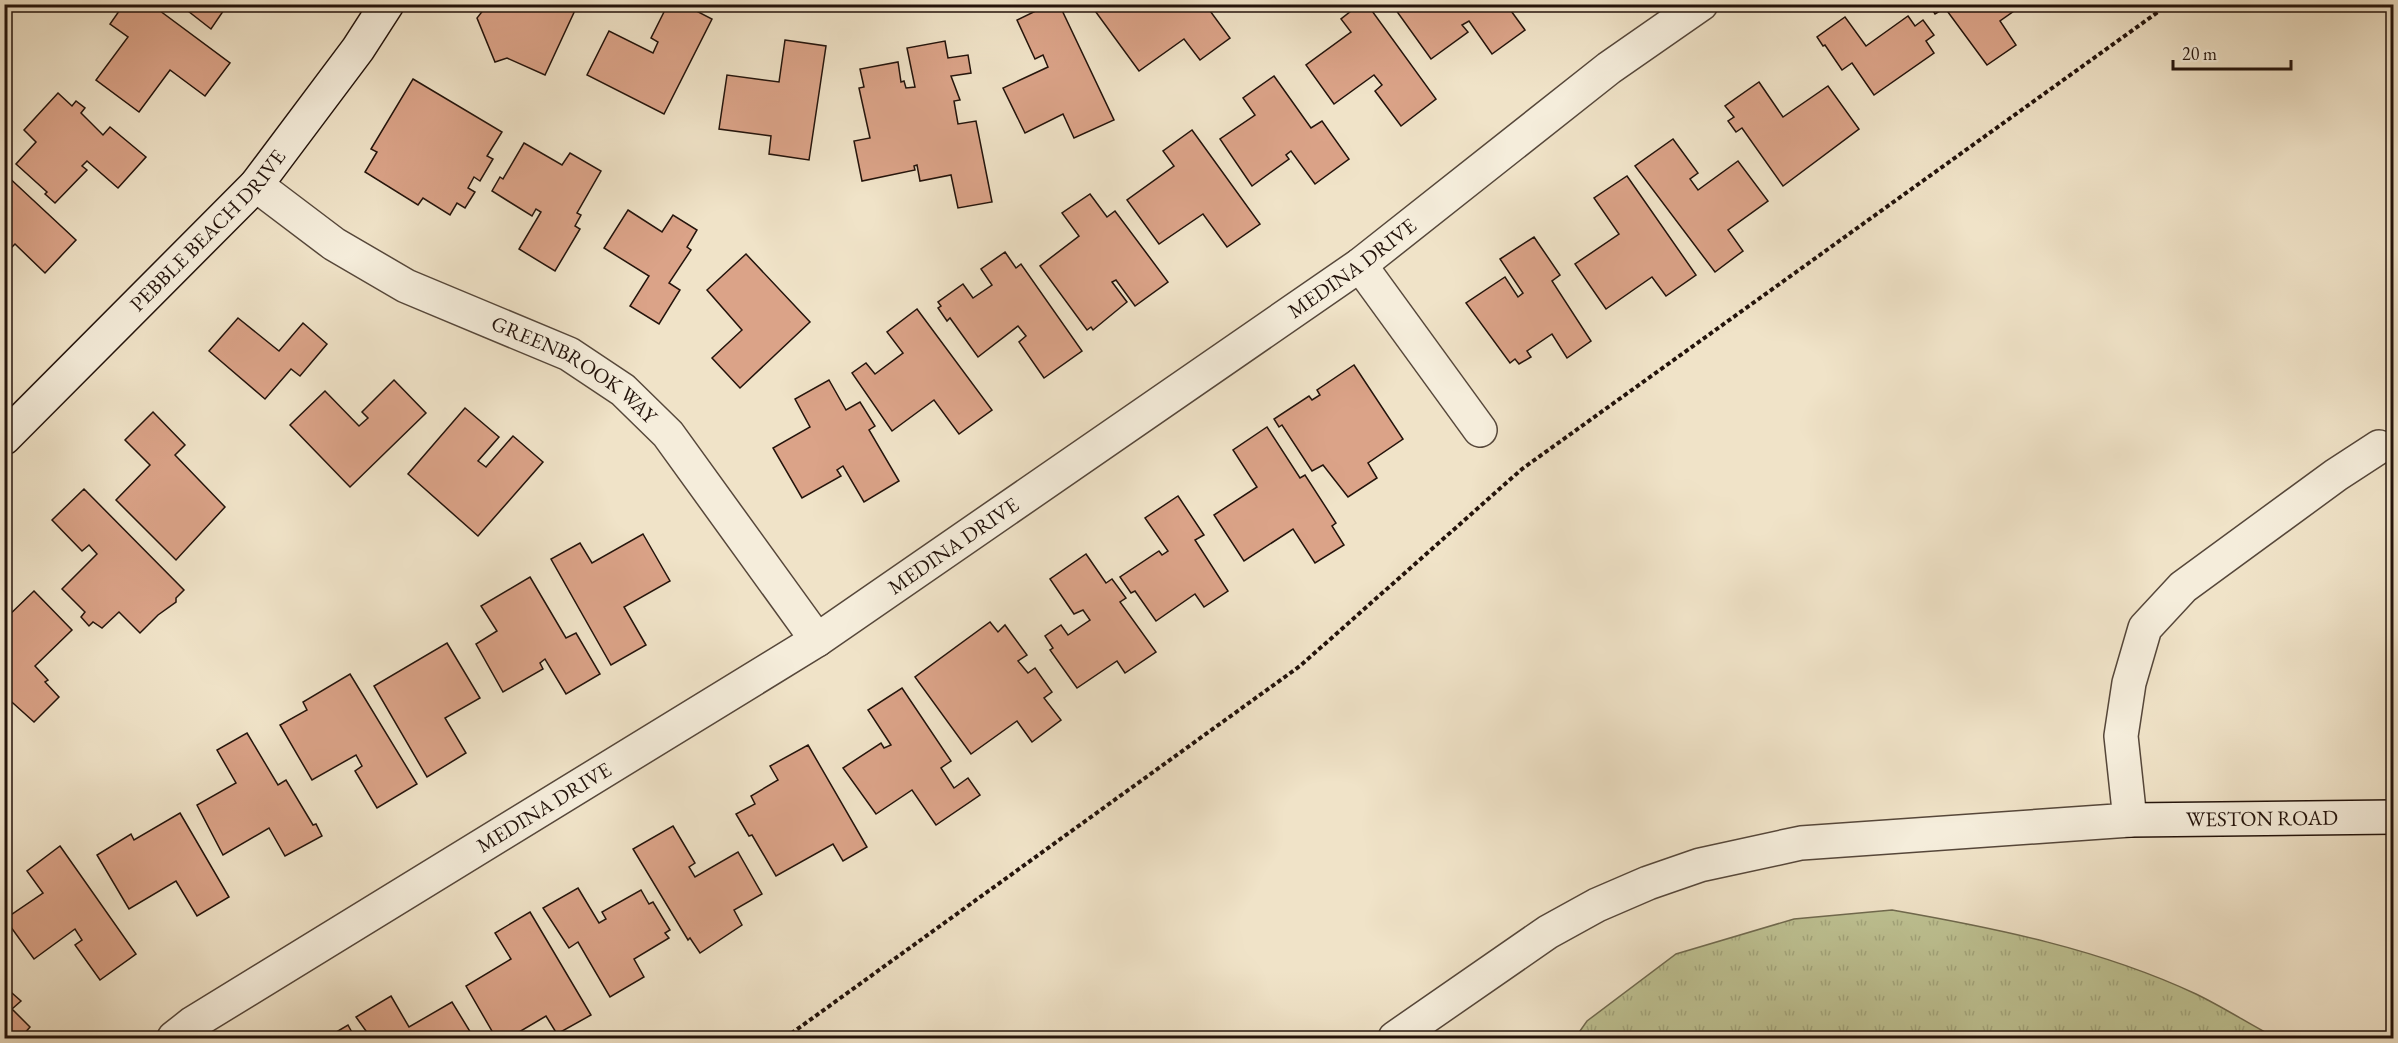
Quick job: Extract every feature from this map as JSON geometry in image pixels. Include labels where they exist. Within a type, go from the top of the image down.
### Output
[{"type":"street","name":"PEBBLE BEACH DRIVE","points":[[4,438],[256,185],[358,49],[387,4]]},
{"type":"street","name":"MEDINA DRIVE","points":[[174,1038],[203,1017],[817,640],[1360,265],[1609,68],[1701,4]]},
{"type":"street","name":"GREENBROOK WAY","points":[[256,185],[334,244],[406,286],[569,354],[623,390],[668,434],[817,640]]},
{"type":"street","points":[[1360,265],[1480,430]]},
{"type":"street","points":[[2130,820],[2121,736],[2129,683],[2145,628],[2183,587],[2336,475],[2379,447]]},
{"type":"street","name":"WESTON ROAD","points":[[1395,1038],[1548,932],[1597,905],[1648,883],[1700,865],[1801,843],[2130,820],[2394,817]]},
{"type":"path","points":[[785,1038],[1300,666],[1522,469],[2169,4]]},
{"type":"green space","points":[[1892,910],[1969,924],[2047,942],[2122,964],[2196,994],[2276,1038],[1575,1038],[1587,1021],[1676,954],[1794,919]]},
{"type":"building","points":[[124,4],[140,4],[148,10],[152,5],[230,63],[205,96],[170,70],[139,112],[96,80],[128,37],[110,24]]},
{"type":"building","points":[[179,4],[228,4],[211,29]]},
{"type":"building","points":[[488,4],[589,4],[586,11],[577,6],[545,75],[507,58],[495,62],[477,18]]},
{"type":"building","points":[[668,4],[683,4],[712,19],[664,114],[587,75],[609,31],[653,53],[658,42],[651,38]]},
{"type":"building","points":[[1050,4],[1059,4],[1114,120],[1074,138],[1063,114],[1025,133],[1003,88],[1048,67],[1043,55],[1035,59],[1017,20]]},
{"type":"building","points":[[1090,4],[1205,4],[1230,38],[1200,60],[1184,39],[1139,71]]},
{"type":"building","points":[[1360,4],[1367,4],[1436,99],[1401,126],[1375,91],[1382,85],[1374,75],[1334,104],[1306,65],[1351,32],[1341,19]]},
{"type":"building","points":[[1506,4],[1525,30],[1492,54],[1469,21],[1462,25],[1468,32],[1431,59],[1393,6]]},
{"type":"building","points":[[1929,4],[2024,4],[2000,21],[2016,45],[1987,65],[1945,8],[1935,14]]},
{"type":"building","points":[[1908,16],[1915,26],[1923,20],[1934,35],[1926,41],[1934,53],[1874,95],[1852,63],[1842,70],[1817,37],[1845,17],[1866,46]]},
{"type":"building","points":[[785,40],[826,46],[809,160],[769,154],[771,136],[719,129],[727,75],[779,82]]},
{"type":"building","points":[[945,41],[948,58],[968,55],[971,73],[951,76],[960,100],[954,101],[958,124],[976,121],[992,202],[958,208],[951,175],[920,181],[917,165],[914,166],[915,170],[862,181],[854,141],[870,138],[859,88],[864,87],[860,69],[898,62],[901,82],[904,81],[906,88],[915,87],[907,48]]},
{"type":"building","points":[[1274,76],[1311,128],[1322,121],[1349,159],[1315,184],[1291,151],[1286,155],[1289,159],[1252,186],[1220,139],[1255,115],[1243,98]]},
{"type":"building","points":[[413,79],[502,132],[487,156],[493,159],[480,181],[474,177],[468,188],[475,192],[465,208],[457,203],[450,215],[423,198],[418,205],[365,172],[377,152],[371,149]]},
{"type":"building","points":[[1759,82],[1783,117],[1828,86],[1859,129],[1783,186],[1742,128],[1736,132],[1728,121],[1734,117],[1725,106]]},
{"type":"building","points":[[58,93],[72,106],[76,101],[85,108],[81,113],[103,135],[110,127],[146,157],[118,188],[87,161],[82,166],[87,170],[55,203],[45,194],[47,192],[16,164],[36,142],[24,130]]},
{"type":"building","points":[[1192,130],[1260,224],[1227,247],[1203,214],[1159,244],[1127,200],[1174,166],[1163,151]]},
{"type":"building","points":[[1673,139],[1698,173],[1690,179],[1698,190],[1738,161],[1768,201],[1728,230],[1743,251],[1715,272],[1635,166]]},
{"type":"building","points":[[524,143],[562,165],[570,153],[601,171],[577,213],[581,215],[575,226],[580,229],[555,271],[519,249],[541,212],[536,209],[532,216],[492,191],[500,177],[503,179]]},
{"type":"building","points":[[4,173],[76,240],[45,273],[15,244],[10,249],[4,244]]},
{"type":"building","points":[[1627,176],[1696,275],[1666,296],[1652,277],[1606,309],[1575,264],[1619,234],[1594,198]]},
{"type":"building","points":[[1090,194],[1107,217],[1115,211],[1168,282],[1135,306],[1116,280],[1112,282],[1127,302],[1093,330],[1091,327],[1087,330],[1040,266],[1079,236],[1062,213]]},
{"type":"building","points":[[628,210],[662,232],[673,215],[697,230],[687,247],[691,250],[669,283],[680,290],[659,324],[630,306],[649,276],[604,248]]},
{"type":"building","points":[[1534,237],[1560,275],[1552,281],[1591,341],[1567,358],[1552,334],[1527,351],[1531,357],[1519,364],[1515,359],[1510,363],[1466,303],[1505,277],[1518,297],[1523,293],[1500,259]]},
{"type":"building","points":[[1005,252],[1016,268],[1021,264],[1082,351],[1044,378],[1019,342],[1026,336],[1018,326],[978,357],[950,318],[947,321],[938,308],[941,306],[938,302],[963,284],[973,298],[992,285],[981,269]]},
{"type":"building","points":[[746,254],[810,322],[740,388],[712,358],[742,330],[707,290]]},
{"type":"building","points":[[917,309],[992,410],[959,434],[934,400],[892,431],[852,373],[866,363],[875,374],[903,353],[887,332]]},
{"type":"building","points":[[238,318],[279,351],[303,323],[327,344],[300,376],[291,369],[265,399],[209,351]]},
{"type":"building","points":[[1354,365],[1403,439],[1368,463],[1377,478],[1348,497],[1323,465],[1312,471],[1282,425],[1279,427],[1274,419],[1309,396],[1312,400],[1320,395],[1317,390]]},
{"type":"building","points":[[394,380],[426,413],[350,487],[290,425],[325,391],[359,426],[368,418],[362,412]]},
{"type":"building","points":[[829,380],[846,410],[860,402],[875,426],[869,430],[899,481],[864,502],[843,466],[837,470],[841,476],[802,498],[773,448],[810,427],[795,399]]},
{"type":"building","points":[[465,408],[499,437],[478,461],[486,467],[513,436],[543,462],[478,536],[408,474]]},
{"type":"building","points":[[153,412],[185,445],[175,455],[225,507],[176,560],[116,500],[150,465],[125,440]]},
{"type":"building","points":[[1267,427],[1300,478],[1305,475],[1336,523],[1332,526],[1344,545],[1315,563],[1293,529],[1244,561],[1214,515],[1257,487],[1233,450]]},
{"type":"building","points":[[84,489],[184,590],[176,598],[176,602],[158,615],[140,633],[119,612],[102,628],[93,622],[89,626],[81,617],[85,612],[62,589],[97,554],[89,545],[82,551],[52,520]]},
{"type":"building","points":[[1178,496],[1204,535],[1195,540],[1228,591],[1204,607],[1195,594],[1156,621],[1135,591],[1131,593],[1120,577],[1159,551],[1162,555],[1168,551],[1145,518]]},
{"type":"building","points":[[643,534],[670,581],[624,607],[646,645],[611,665],[551,559],[580,543],[592,563]]},
{"type":"building","points":[[1086,554],[1106,583],[1112,579],[1126,598],[1120,602],[1156,652],[1125,673],[1117,661],[1077,688],[1050,650],[1053,648],[1045,636],[1061,625],[1068,635],[1090,620],[1083,610],[1074,614],[1050,579]]},
{"type":"building","points":[[530,577],[566,638],[576,633],[600,674],[566,694],[545,659],[540,663],[543,669],[503,692],[476,644],[497,631],[481,606]]},
{"type":"building","points":[[34,591],[72,630],[35,666],[48,680],[45,682],[59,697],[34,722],[4,695],[4,620]]},
{"type":"building","points":[[990,622],[998,632],[1005,625],[1027,655],[1018,661],[1028,673],[1035,668],[1052,692],[1044,698],[1061,720],[1032,742],[1017,721],[971,754],[915,677]]},
{"type":"building","points":[[447,643],[480,698],[445,718],[466,753],[427,777],[374,686]]},
{"type":"building","points":[[350,674],[417,784],[377,808],[355,771],[362,766],[356,755],[312,780],[280,725],[307,710],[303,702]]},
{"type":"building","points":[[902,688],[951,761],[941,768],[954,788],[968,778],[980,795],[936,825],[912,790],[876,814],[843,768],[881,743],[884,748],[891,745],[868,710]]},
{"type":"building","points":[[247,733],[278,785],[286,780],[322,836],[285,856],[269,828],[223,855],[197,805],[236,783],[217,750]]},
{"type":"building","points":[[808,745],[867,847],[843,861],[833,844],[776,876],[752,835],[749,836],[736,814],[755,804],[751,796],[778,780],[770,766]]},
{"type":"building","points":[[180,813],[229,897],[197,916],[176,881],[129,909],[97,855],[131,834],[134,840]]},
{"type":"building","points":[[673,826],[695,863],[689,867],[695,877],[738,852],[762,894],[734,910],[742,925],[700,953],[690,938],[688,940],[633,849]]},
{"type":"building","points":[[60,846],[136,954],[100,980],[75,945],[82,940],[75,929],[34,959],[5,919],[43,893],[27,871]]},
{"type":"building","points":[[578,888],[599,923],[606,919],[602,912],[641,890],[649,904],[653,902],[670,930],[665,933],[669,938],[634,959],[644,977],[610,997],[578,942],[569,948],[543,908]]},
{"type":"building","points":[[530,912],[591,1015],[557,1034],[546,1016],[509,1038],[496,1038],[466,986],[511,959],[495,933]]},
{"type":"building","points":[[4,986],[21,1001],[12,1009],[30,1027],[23,1035],[12,1038],[4,1038]]},
{"type":"building","points":[[391,996],[409,1027],[452,1002],[474,1038],[371,1038],[356,1017]]},
{"type":"building","points":[[348,1025],[355,1038],[326,1038]]}]
